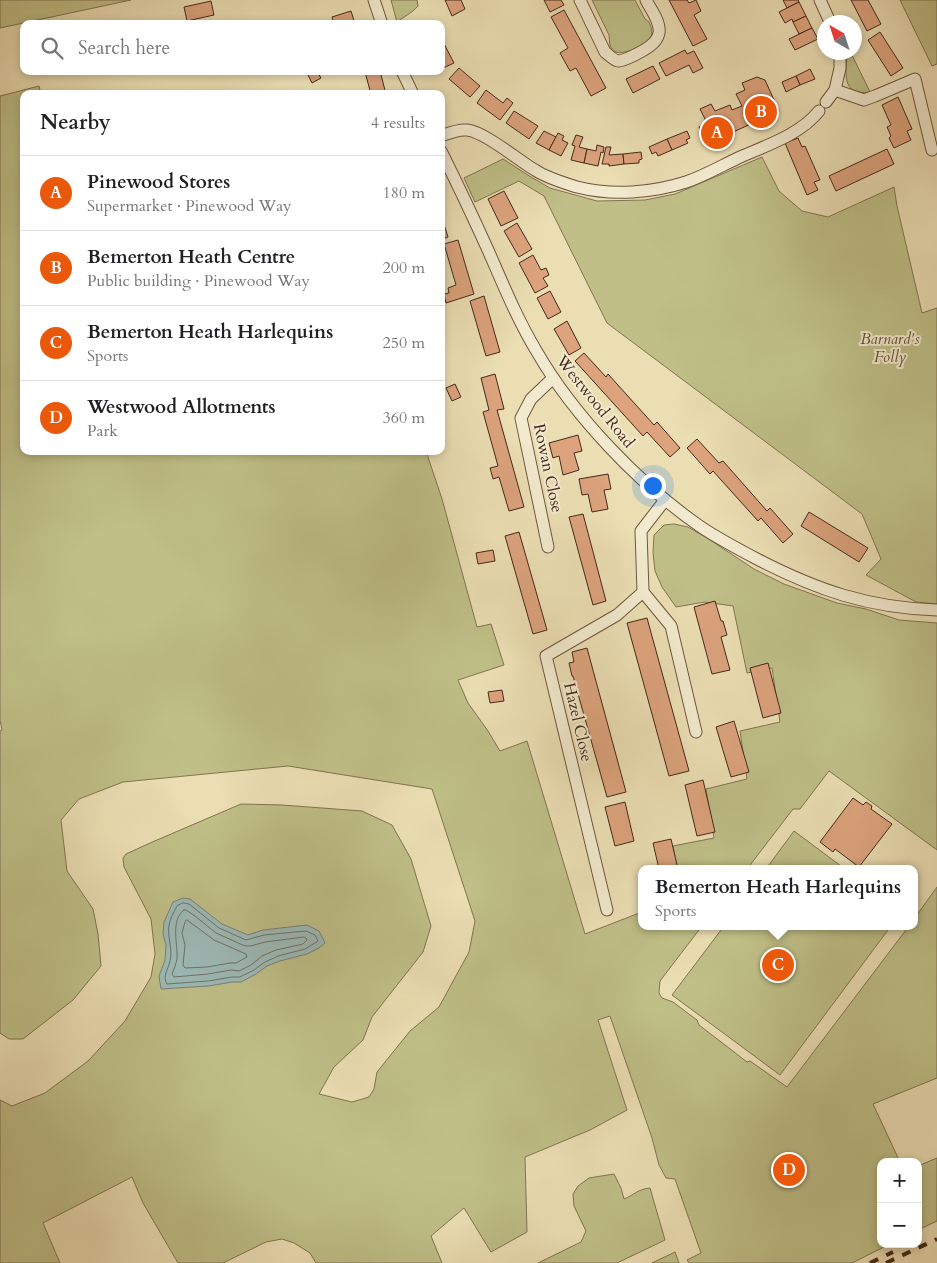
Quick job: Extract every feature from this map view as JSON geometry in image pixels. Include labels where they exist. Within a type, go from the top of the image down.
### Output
[{"type":"street","points":[[374,0],[381,20]]},
{"type":"street","points":[[580,0],[605,52],[618,61],[651,46],[659,35],[659,26],[646,0]]},
{"type":"street","points":[[820,0],[827,15]]},
{"type":"street","points":[[445,134],[453,131],[466,130],[477,132],[536,171],[577,187],[603,191],[632,192],[664,188],[687,182],[793,132],[813,120],[835,90],[840,60]]},
{"type":"street","points":[[404,75],[411,90]]},
{"type":"street","points":[[835,90],[864,100],[915,79],[932,150]]},
{"type":"street","name":"Westwood Road","points":[[445,160],[519,319],[553,378],[598,434],[665,500],[725,542],[777,569],[826,590],[873,603],[937,610]]},
{"type":"street","name":"Rowan Close","points":[[548,547],[522,418],[531,399],[553,378]]},
{"type":"street","points":[[665,500],[641,530],[644,592],[671,626],[696,732]]},
{"type":"street","name":"Hazel Close","points":[[607,910],[546,656],[616,615],[644,592]]},
{"type":"green space","points":[[0,0],[131,0],[37,20],[20,20],[20,24],[0,28]]},
{"type":"green space","points":[[391,0],[417,0],[418,6],[413,11],[400,20],[396,20]]},
{"type":"green space","points":[[592,0],[635,0],[645,19],[649,22],[652,31],[651,37],[635,49],[620,53],[615,52],[610,46],[609,35]]},
{"type":"green space","points":[[900,0],[937,0],[937,64],[932,66]]},
{"type":"green space","points":[[847,60],[854,60],[870,92],[853,90],[849,86],[846,74]]},
{"type":"green space","points":[[39,86],[40,90],[23,90]]},
{"type":"green space","points":[[20,91],[20,455],[427,455],[442,499],[477,627],[491,624],[504,665],[458,680],[468,703],[500,751],[527,741],[585,934],[638,914],[638,930],[699,930],[660,981],[659,993],[662,998],[673,1002],[697,1020],[699,1025],[747,1062],[750,1061],[787,1087],[906,930],[918,930],[918,913],[937,887],[937,1078],[873,1104],[898,1158],[877,1158],[877,1248],[882,1248],[852,1263],[689,1263],[687,1260],[701,1253],[675,1179],[666,1178],[659,1165],[652,1138],[610,1016],[598,1020],[627,1110],[590,1130],[525,1157],[527,1232],[491,1252],[464,1208],[431,1236],[442,1263],[316,1263],[310,1253],[294,1243],[282,1239],[266,1242],[223,1263],[178,1263],[143,1203],[132,1177],[43,1223],[60,1263],[0,1263],[0,1100],[12,1106],[45,1093],[88,1061],[125,1021],[151,977],[155,954],[151,919],[124,867],[123,858],[126,854],[241,804],[362,811],[392,825],[411,859],[431,926],[423,952],[372,1017],[363,1040],[334,1067],[319,1094],[352,1102],[369,1097],[374,1089],[377,1072],[410,1031],[439,1007],[469,952],[475,921],[432,789],[288,766],[123,782],[79,799],[61,820],[67,871],[93,909],[101,966],[73,1000],[23,1039],[9,1039],[0,1033],[0,731],[2,730],[0,720],[0,96]]},
{"type":"green space","name":"Barnard's Folly","points":[[762,157],[779,191],[802,211],[828,217],[894,187],[922,313],[937,308],[937,604],[916,602],[866,575],[881,559],[862,514],[607,323],[544,196],[519,181],[475,202],[464,178],[503,159],[550,188],[597,201],[645,200],[675,194]]},
{"type":"green space","points":[[674,524],[688,527],[754,569],[784,584],[837,603],[866,609],[899,620],[937,623],[937,850],[829,771],[800,809],[793,809],[750,865],[676,865],[673,846],[714,838],[706,789],[747,779],[740,731],[780,722],[772,668],[747,673],[733,606],[705,602],[676,607],[662,587],[655,571],[653,553],[654,535],[664,525]]},
{"type":"green space","points":[[794,831],[840,865],[769,865]]},
{"type":"green space","points":[[721,930],[888,930],[780,1075],[672,995]]},
{"type":"green space","points":[[937,1158],[937,1221],[922,1228],[922,1203],[922,1164]]},
{"type":"green space","points":[[614,1174],[624,1199],[639,1191],[650,1188],[665,1240],[617,1263],[538,1263],[581,1242],[586,1231],[574,1206],[573,1194],[578,1186],[589,1178]]},
{"type":"green space","points":[[675,1252],[679,1263],[652,1263]]},
{"type":"water","points":[[183,898],[190,899],[222,924],[248,935],[263,930],[307,925],[319,931],[325,943],[307,954],[267,966],[241,982],[161,989],[159,976],[165,960],[166,945],[163,934],[164,922],[173,902]]},
{"type":"building","points":[[445,0],[461,0],[465,9],[452,16]]},
{"type":"building","points":[[544,0],[561,0],[564,5],[550,12]]},
{"type":"building","points":[[669,0],[687,0],[689,3],[696,0],[701,11],[694,15],[707,39],[693,46]]},
{"type":"building","points":[[783,0],[798,0],[799,2],[787,8]]},
{"type":"building","points":[[851,0],[868,0],[881,24],[867,31],[862,21],[862,15],[859,15]]},
{"type":"building","points":[[211,1],[214,15],[187,20],[184,7]]},
{"type":"building","points":[[799,2],[806,16],[793,22],[792,19],[785,23],[779,12]]},
{"type":"building","points":[[564,10],[606,88],[591,96],[576,68],[570,71],[560,53],[568,48],[551,17]]},
{"type":"building","points":[[351,11],[354,20],[333,20],[332,17]]},
{"type":"building","points":[[806,16],[812,28],[799,34],[793,22]]},
{"type":"building","points":[[812,28],[817,37],[817,39],[795,50],[789,39]]},
{"type":"building","points":[[880,32],[903,68],[891,76],[868,40]]},
{"type":"building","points":[[445,46],[454,63],[445,67]]},
{"type":"building","points":[[685,50],[687,54],[694,51],[703,68],[693,73],[689,65],[666,76],[659,63]]},
{"type":"building","points":[[653,66],[660,79],[633,93],[626,79]]},
{"type":"building","points":[[459,68],[480,86],[470,97],[449,79]]},
{"type":"building","points":[[810,69],[815,79],[800,85],[796,76]]},
{"type":"building","points":[[308,75],[319,75],[321,78],[312,83]]},
{"type":"building","points":[[366,75],[381,75],[385,90],[370,90]]},
{"type":"building","points":[[796,76],[800,85],[786,92],[782,82]]},
{"type":"building","points":[[757,77],[765,80],[779,111],[707,144],[699,127],[707,123],[700,109],[711,104],[715,111],[730,105],[732,110],[742,106],[736,94],[745,90],[742,83]]},
{"type":"building","points":[[486,90],[503,103],[507,98],[513,103],[500,120],[477,103]]},
{"type":"building","points":[[898,97],[912,129],[907,131],[911,140],[894,148],[889,138],[891,136],[887,127],[891,125],[882,105]]},
{"type":"building","points":[[514,111],[538,126],[529,139],[506,123]]},
{"type":"building","points":[[544,131],[556,137],[549,150],[536,143]]},
{"type":"building","points":[[687,131],[690,138],[686,140],[688,143],[672,150],[667,139]]},
{"type":"building","points":[[558,133],[564,136],[562,140],[568,143],[561,156],[549,150]]},
{"type":"building","points":[[576,135],[583,137],[579,147],[587,149],[584,163],[571,160],[575,146],[572,145]]},
{"type":"building","points":[[798,138],[802,147],[805,146],[820,180],[814,182],[818,190],[807,195],[785,143]]},
{"type":"building","points":[[667,139],[672,150],[658,156],[656,152],[652,154],[649,147]]},
{"type":"building","points":[[597,145],[604,147],[598,166],[584,163],[587,149],[596,151]]},
{"type":"building","points":[[606,147],[611,147],[609,155],[623,154],[624,164],[609,166],[609,164],[602,164]]},
{"type":"building","points":[[887,149],[894,164],[836,191],[829,176]]},
{"type":"building","points":[[641,152],[642,159],[639,160],[639,163],[624,164],[623,154]]},
{"type":"building","points":[[504,191],[518,218],[501,226],[488,199]]},
{"type":"building","points":[[517,223],[532,249],[519,257],[504,231]]},
{"type":"building","points":[[445,228],[448,237],[445,238]]},
{"type":"building","points":[[458,240],[474,294],[446,303],[445,294],[449,293],[448,288],[456,285],[445,244]]},
{"type":"building","points":[[533,255],[541,270],[546,268],[549,275],[543,278],[548,286],[535,293],[519,263]]},
{"type":"building","points":[[550,291],[561,312],[548,319],[537,298]]},
{"type":"building","points":[[484,296],[500,352],[486,356],[470,301]]},
{"type":"building","points":[[567,321],[581,348],[569,355],[554,329]]},
{"type":"building","points":[[584,353],[606,377],[608,374],[654,425],[657,422],[680,448],[670,457],[647,432],[643,436],[575,361]]},
{"type":"building","points":[[495,374],[504,409],[497,410],[524,507],[509,511],[499,477],[493,479],[490,468],[498,466],[483,412],[489,410],[481,378]]},
{"type":"building","points":[[455,384],[461,397],[452,401],[446,388]]},
{"type":"building","points":[[578,435],[582,451],[574,453],[579,470],[563,475],[559,456],[553,458],[549,443]]},
{"type":"building","points":[[697,439],[719,463],[723,461],[767,511],[770,508],[793,534],[783,543],[761,518],[758,521],[713,471],[710,474],[687,448]]},
{"type":"building","points":[[608,474],[611,489],[604,490],[608,509],[592,512],[588,494],[582,495],[579,479]]},
{"type":"building","points":[[809,512],[868,548],[859,562],[801,526]]},
{"type":"building","points":[[583,514],[606,601],[593,605],[569,517]]},
{"type":"building","points":[[519,532],[547,630],[533,634],[505,536]]},
{"type":"building","points":[[493,550],[495,561],[478,564],[476,553]]},
{"type":"building","points":[[715,601],[727,635],[721,637],[730,670],[712,674],[694,607]]},
{"type":"building","points":[[647,618],[689,771],[669,776],[627,623]]},
{"type":"building","points":[[587,648],[626,792],[607,797],[569,663],[574,662],[572,652]]},
{"type":"building","points":[[768,663],[781,713],[763,718],[750,668]]},
{"type":"building","points":[[502,690],[504,701],[490,703],[488,692]]},
{"type":"building","points":[[734,721],[749,772],[731,777],[716,727]]},
{"type":"building","points":[[703,780],[715,832],[697,836],[685,785]]},
{"type":"building","points":[[853,798],[863,805],[866,802],[872,806],[871,809],[892,824],[861,865],[856,865],[835,849],[833,852],[820,842]]},
{"type":"building","points":[[625,802],[634,841],[615,846],[605,807]]},
{"type":"building","points":[[671,839],[677,865],[658,865],[653,843]]},
{"type":"railway","points":[[886,1263],[937,1239]]},
{"type":"railway","points":[[870,1263],[893,1252]]},
{"type":"place","name":"Bemerton Heath Centre","points":[[761,112]]},
{"type":"place","name":"Pinewood Stores","points":[[717,133]]},
{"type":"place","name":"Bemerton Heath Harlequins","points":[[778,965]]},
{"type":"place","name":"Westwood Allotments","points":[[789,1170]]}]
